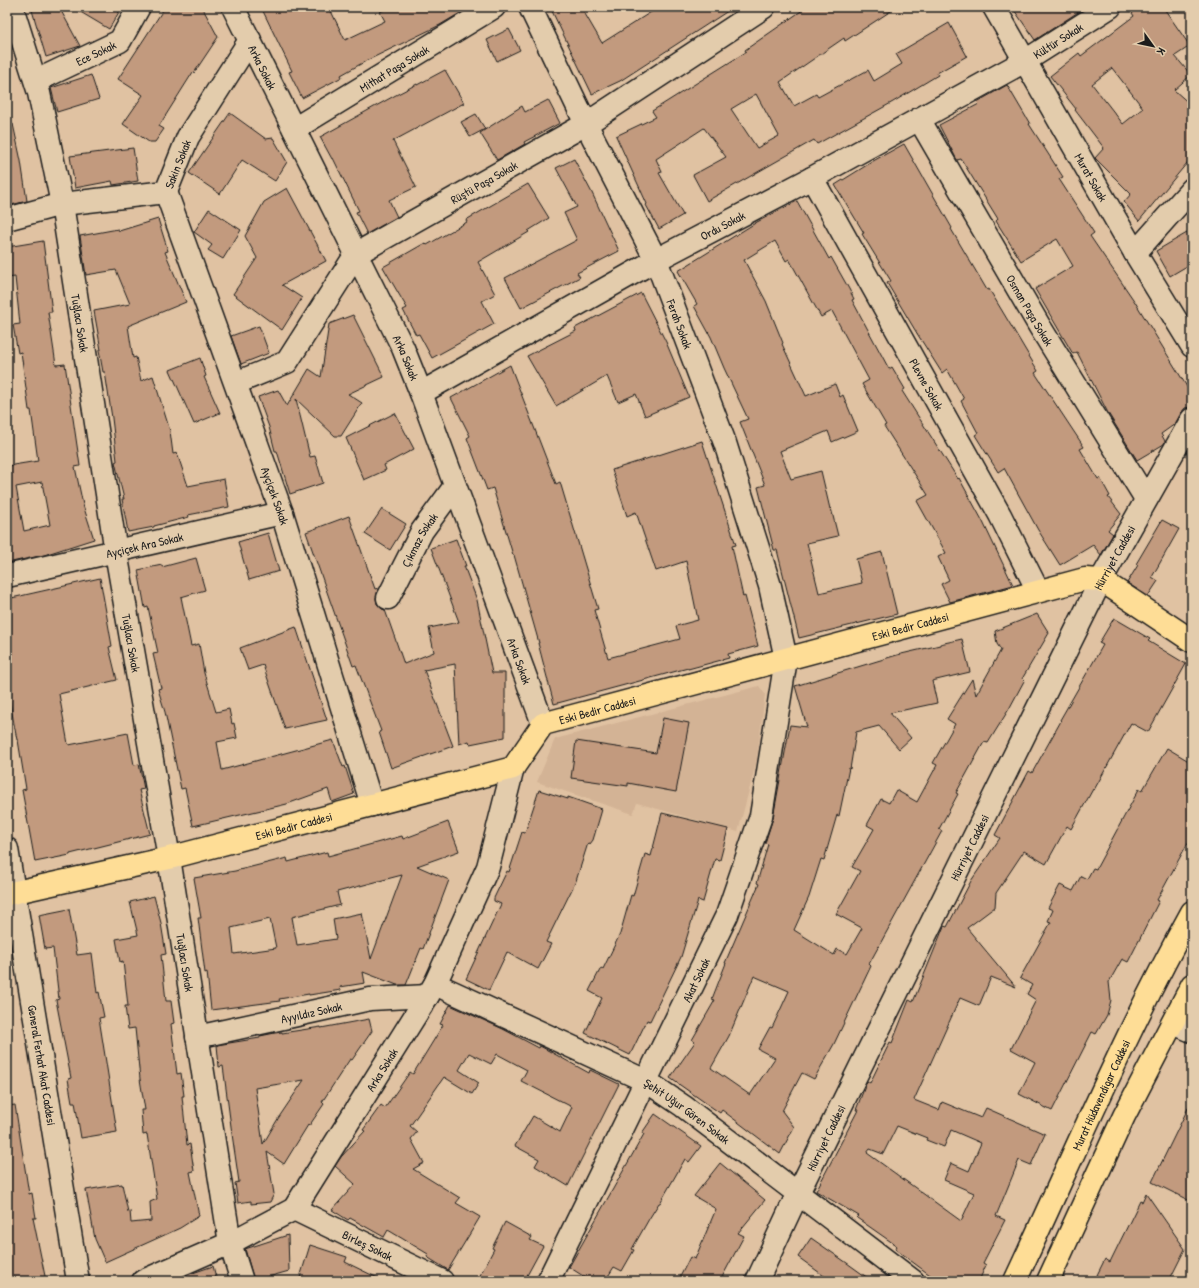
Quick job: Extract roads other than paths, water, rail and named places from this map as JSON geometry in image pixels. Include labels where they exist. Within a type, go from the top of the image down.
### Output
[{"type":"main road","name":"Eski Bedir Caddesi","points":[[11,893],[169,858],[513,768],[543,724],[1038,591],[1085,579],[1101,580]]},
{"type":"main road","points":[[1101,580],[1192,641]]},
{"type":"main road","name":"Murat Hüdavendigar Caddesi","points":[[1015,1281],[1074,1150],[1162,965],[1192,912]]},
{"type":"main road","points":[[1048,1281],[1124,1116],[1182,1027],[1192,984]]},
{"type":"street","name":"Tuğlacı Sokak","points":[[12,7],[36,81],[62,204],[116,552],[169,858],[230,1243],[242,1281]]},
{"type":"street","name":"Ece Sokak","points":[[36,81],[120,41],[139,7]]},
{"type":"street","name":"Arka Sokak","points":[[233,7],[403,348],[543,724]]},
{"type":"street","name":"Mithat Paşa Sokak","points":[[294,129],[494,7]]},
{"type":"street","name":"Ferah Sokak","points":[[530,7],[586,124],[656,260],[725,444],[770,586],[786,659]]},
{"type":"street","name":"Rüştü Paşa Sokak","points":[[236,384],[287,362],[356,254],[586,124],[764,7]]},
{"type":"street","name":"Murat Sokak","points":[[994,7],[1135,253],[1192,346]]},
{"type":"street","name":"Kültür Sokak","points":[[1026,61],[1110,7]]},
{"type":"street","name":"Sakin Sokak","points":[[7,219],[62,204],[166,192],[188,136],[250,40]]},
{"type":"street","name":"Ordu Sokak","points":[[421,393],[656,260],[812,178],[1026,61]]},
{"type":"street","name":"Osman Paşa Sokak","points":[[919,119],[1040,327],[1146,499]]},
{"type":"street","name":"Plevne Sokak","points":[[812,178],[1000,515],[1038,591]]},
{"type":"street","points":[[1135,253],[1192,189]]},
{"type":"street","name":"Ayçiçek Sokak","points":[[166,192],[282,513],[372,805]]},
{"type":"street","name":"Hürriyet Caddesi","points":[[757,1281],[798,1193],[1101,580],[1192,419]]},
{"type":"street","name":"Çıkmaz Sokak","points":[[388,598],[422,531],[455,486]]},
{"type":"street","name":"Ayçiçek Ara Sokak","points":[[7,576],[282,513]]},
{"type":"street","name":"Akat Sokak","points":[[548,1281],[727,915],[761,816],[786,659]]},
{"type":"street","name":"Arka Sokak","points":[[143,1281],[230,1243],[294,1209],[431,990],[488,867],[513,768]]},
{"type":"street","name":"General Ferhat Akat Caddesi","points":[[7,849],[11,893],[78,1281]]},
{"type":"street","name":"Şehit Uğur Gören Sokak","points":[[431,990],[646,1081],[683,1106],[913,1281]]},
{"type":"street","name":"Ayyıldız Sokak","points":[[197,1037],[370,999],[431,990]]},
{"type":"street","name":"Birleş Sokak","points":[[294,1209],[442,1281]]}]
